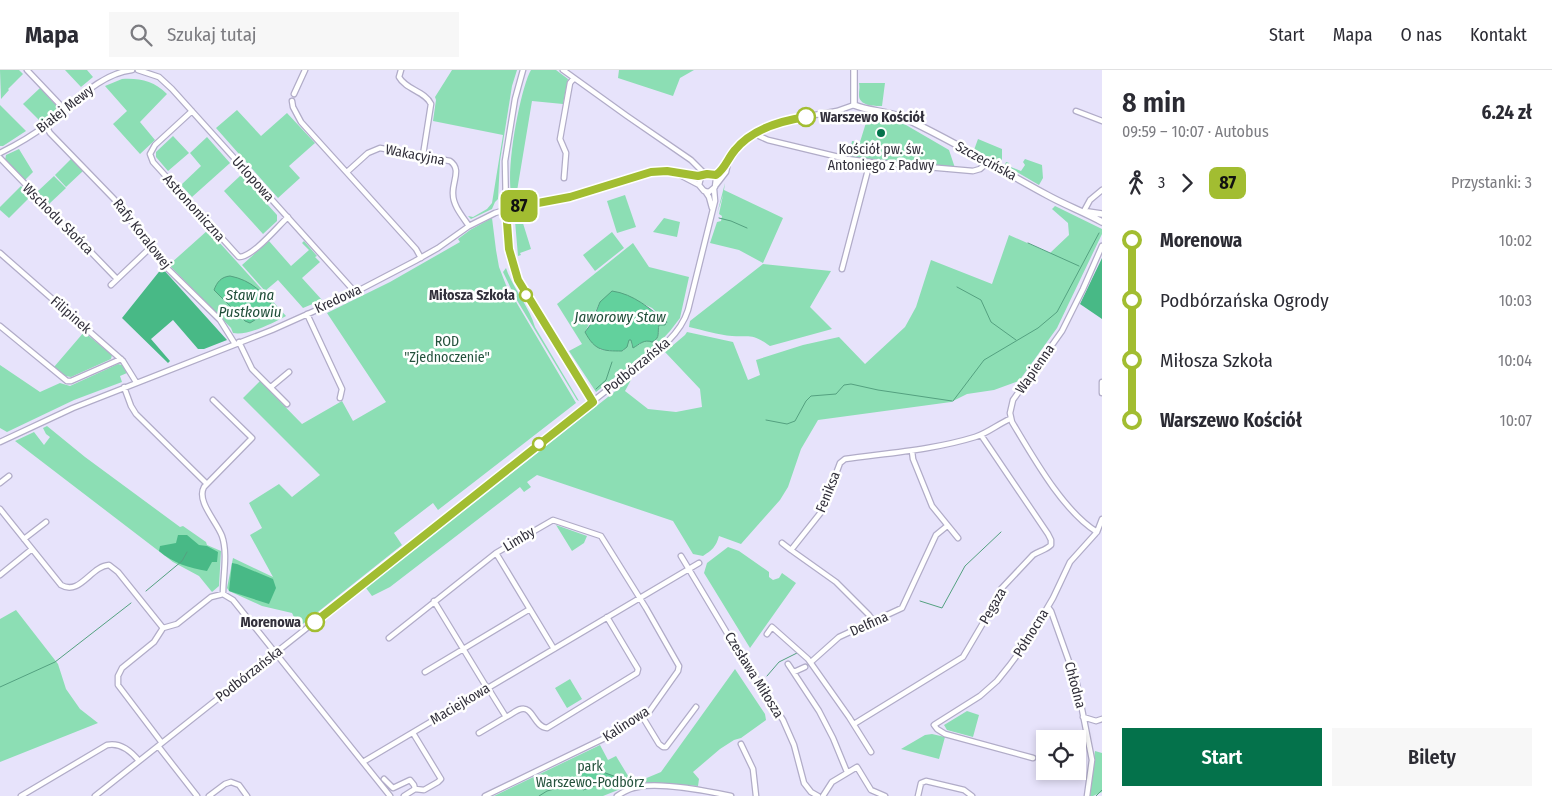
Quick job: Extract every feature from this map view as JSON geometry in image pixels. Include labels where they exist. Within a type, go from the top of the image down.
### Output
[{"type":"street","points":[[27,70],[65,110]]},
{"type":"street","name":"Białej Mewy","points":[[0,153],[46,126],[101,81],[124,70],[132,70]]},
{"type":"street","name":"Urlopowa","points":[[138,70],[148,72],[163,80],[355,292]]},
{"type":"street","points":[[294,94],[305,70]]},
{"type":"street","points":[[401,70],[400,77],[404,83],[427,97],[431,104],[424,155]]},
{"type":"street","points":[[524,70],[515,99],[505,161],[509,249],[518,280],[593,402]]},
{"type":"street","points":[[563,70],[691,160],[703,175]]},
{"type":"street","points":[[703,175],[719,173],[742,142],[755,133],[783,121],[837,111],[854,105],[854,70]]},
{"type":"street","points":[[564,178],[566,153],[560,139],[570,83],[574,78]]},
{"type":"street","points":[[292,100],[293,107],[301,122],[416,249],[421,258]]},
{"type":"street","name":"Szczecińska","points":[[854,105],[900,117],[988,162],[1056,200],[1102,222]]},
{"type":"street","name":"Astronomiczna","points":[[192,111],[153,148],[150,154],[152,162],[239,256],[244,256],[280,227],[288,217]]},
{"type":"street","points":[[1076,111],[1102,121]]},
{"type":"street","name":"Rafy Koralowej","points":[[46,126],[50,133],[114,198],[168,269],[220,320],[237,343],[252,369],[287,404]]},
{"type":"street","points":[[755,133],[763,138],[787,145],[847,159],[870,162],[973,171],[980,169],[988,162]]},
{"type":"street","name":"Wakacyjna","points":[[347,172],[376,148],[450,161],[456,166],[453,197],[456,206],[469,226]]},
{"type":"street","name":"Wschodu Słońca","points":[[0,158],[117,279]]},
{"type":"street","name":"Podbórzańska","points":[[95,796],[667,342],[683,324],[715,201],[715,187],[726,172],[728,162]]},
{"type":"street","points":[[842,269],[870,162]]},
{"type":"street","name":"Kredowa","points":[[0,442],[73,408],[237,343],[355,292],[421,258],[469,226],[506,209],[570,197],[649,172],[663,170],[703,175]]},
{"type":"street","name":"Kredowa","points":[[677,173],[699,185]]},
{"type":"street","points":[[703,175],[699,180],[699,185],[709,197],[712,209]]},
{"type":"street","points":[[705,191],[709,192],[715,187],[716,179],[712,175]]},
{"type":"street","points":[[1084,212],[1090,200],[1102,190]]},
{"type":"street","name":"Szczecińska","points":[[1084,212],[1102,214]]},
{"type":"street","name":"Wapienna","points":[[1010,419],[1010,409],[1013,400],[1062,331],[1084,288],[1102,246]]},
{"type":"street","points":[[111,285],[151,247]]},
{"type":"street","name":"Filipinek","points":[[0,253],[121,359],[136,382]]},
{"type":"street","points":[[307,314],[342,389],[340,398]]},
{"type":"street","points":[[0,326],[67,382],[121,359]]},
{"type":"street","points":[[271,387],[288,372]]},
{"type":"street","points":[[1102,382],[1102,393]]},
{"type":"street","points":[[124,387],[136,414],[207,484]]},
{"type":"street","points":[[213,400],[252,438],[202,490],[202,499],[224,542],[223,594]]},
{"type":"street","points":[[1010,419],[1071,510],[1082,522],[1100,531]]},
{"type":"street","name":"Feniksa","points":[[791,550],[822,511],[841,461],[935,447],[981,435],[1010,419]]},
{"type":"street","name":"Pegaza","points":[[854,724],[963,657],[1002,586],[1033,555],[1038,551],[1047,549],[1051,545],[1050,537],[981,435]]},
{"type":"street","points":[[912,450],[913,460],[930,502],[958,538]]},
{"type":"street","points":[[0,483],[9,476]]},
{"type":"street","points":[[0,508],[65,588],[75,587],[100,567],[109,565],[114,567],[163,628]]},
{"type":"street","name":"Północna","points":[[1033,758],[946,734],[937,729],[934,724],[980,696],[996,682],[1022,650],[1048,607],[1070,562],[1100,531],[1102,519]]},
{"type":"street","name":"Limby","points":[[389,638],[496,553],[550,520],[601,536],[640,598]]},
{"type":"street","points":[[24,539],[46,522]]},
{"type":"street","name":"Delfina","points":[[811,662],[839,637],[898,611],[903,606],[936,535],[947,526]]},
{"type":"street","points":[[782,543],[836,582],[874,622]]},
{"type":"street","points":[[0,575],[32,549]]},
{"type":"street","points":[[496,553],[554,648]]},
{"type":"street","name":"Czesława Miłosza","points":[[681,556],[783,720],[794,745],[804,783],[811,792],[818,796]]},
{"type":"street","name":"Maciejkowa","points":[[363,762],[698,563]]},
{"type":"street","points":[[197,796],[120,689],[117,680],[122,668],[154,642],[163,628],[177,624],[211,597],[223,594],[233,600],[390,796]]},
{"type":"street","name":"Kalinowa","points":[[484,796],[608,738],[649,712],[678,671],[679,666],[640,598]]},
{"type":"street","points":[[434,601],[506,717]]},
{"type":"street","name":"Chłodna","points":[[1048,607],[1077,684],[1092,764],[1087,796]]},
{"type":"street","points":[[425,672],[530,609]]},
{"type":"street","points":[[479,733],[521,709],[526,709],[530,712],[542,728],[547,728],[638,672],[607,617]]},
{"type":"street","points":[[767,634],[772,627],[811,662],[872,752]]},
{"type":"street","points":[[788,664],[819,711],[847,772]]},
{"type":"street","points":[[794,672],[805,666]]},
{"type":"street","points":[[642,716],[659,744],[666,747],[696,707]]},
{"type":"street","points":[[1083,717],[1096,721],[1102,719]]},
{"type":"street","points":[[413,732],[441,778],[423,791],[414,788]]},
{"type":"street","points":[[20,796],[113,744],[120,745],[139,761]]},
{"type":"street","points":[[741,744],[753,769],[756,796]]},
{"type":"street","points":[[823,796],[832,782],[857,767],[868,787],[875,793],[885,796]]},
{"type":"street","points":[[384,779],[393,788],[410,780],[414,788]]},
{"type":"street","points":[[918,796],[921,784],[926,781],[964,790],[972,796]]},
{"type":"street","points":[[209,796],[224,784],[233,782],[239,785],[247,796]]},
{"type":"street","points":[[617,796],[637,787],[649,786],[692,789],[731,796]]},
{"type":"street","points":[[404,796],[414,788]]},
{"type":"green space","points":[[0,70],[19,70],[23,74],[1,99]]},
{"type":"green space","points":[[65,70],[87,70],[93,77],[81,87]]},
{"type":"green space","points":[[452,70],[517,70],[512,86],[500,161],[498,199],[492,209],[471,219],[468,216],[473,217],[487,209],[492,203],[503,135],[433,121],[435,97]]},
{"type":"green space","points":[[531,70],[556,70],[568,79],[563,104],[532,101],[515,203],[511,194],[511,160],[517,116]]},
{"type":"green space","points":[[619,70],[694,70],[680,78],[673,96],[618,78]]},
{"type":"green space","points":[[122,79],[146,81],[157,86],[167,94],[140,122],[155,140],[140,154],[113,124],[127,111],[105,86]]},
{"type":"green space","points":[[859,83],[885,83],[882,106],[868,105],[861,101]]},
{"type":"green space","points":[[40,88],[56,105],[57,109],[41,122],[23,104]]},
{"type":"green space","points":[[0,105],[26,131],[3,146],[0,146]]},
{"type":"green space","points":[[237,110],[261,136],[287,113],[315,143],[289,166],[300,178],[278,198],[216,128]]},
{"type":"green space","points":[[869,113],[906,125],[949,150],[955,168],[849,157],[852,141],[860,142]]},
{"type":"green space","points":[[173,136],[189,153],[168,171],[156,157],[156,152]]},
{"type":"green space","points":[[207,137],[230,163],[192,197],[181,185],[201,166],[190,153]]},
{"type":"green space","points":[[978,139],[1002,149],[1000,163],[974,150]]},
{"type":"green space","points":[[19,149],[33,172],[25,180],[5,160],[6,155]]},
{"type":"green space","points":[[71,159],[83,171],[66,187],[55,175]]},
{"type":"green space","points":[[1025,159],[1042,165],[1043,178],[1039,185],[1005,165],[1006,162],[1009,163],[1008,166],[1021,171],[1025,165],[1023,162]]},
{"type":"green space","points":[[241,175],[277,215],[277,221],[263,234],[224,191]]},
{"type":"green space","points":[[54,176],[66,188],[49,204],[37,192]]},
{"type":"green space","points":[[725,183],[724,190],[783,218],[763,263],[739,250],[710,243],[717,222],[721,221],[722,216],[719,214],[723,195],[717,214]]},
{"type":"green space","points":[[21,186],[31,196],[9,218],[0,210],[0,207]]},
{"type":"green space","points":[[625,195],[636,227],[617,233],[607,201]]},
{"type":"green space","points":[[1055,206],[1102,229],[1102,234],[1057,328],[1019,381],[994,390],[967,394],[951,402],[818,420],[801,449],[788,487],[780,500],[741,544],[719,536],[715,546],[706,554],[703,556],[693,554],[673,521],[537,475],[527,482],[531,487],[524,492],[520,487],[390,587],[372,596],[366,588],[632,378],[625,391],[648,409],[676,412],[702,407],[700,389],[665,352],[687,332],[733,342],[748,380],[760,375],[756,360],[803,345],[839,337],[865,364],[905,327],[916,307],[931,260],[992,284],[1009,235],[1050,253],[1069,235],[1068,223],[1052,209]]},
{"type":"green space","name":"ROD \"Zjednoczenie\"","points":[[492,218],[499,267],[506,285],[576,403],[438,510],[433,503],[394,533],[402,545],[299,627],[292,613],[262,606],[229,591],[227,588],[233,558],[273,577],[250,535],[262,528],[249,503],[279,484],[292,497],[320,475],[243,398],[260,381],[302,424],[342,401],[353,421],[386,402],[327,313],[390,282],[460,242],[458,239],[470,230]]},
{"type":"green space","points":[[664,218],[680,222],[677,237],[653,232]]},
{"type":"green space","points":[[522,220],[531,249],[520,253],[521,255],[518,256],[515,221]]},
{"type":"green space","points":[[208,230],[286,316],[253,331],[233,333],[231,328],[171,267],[170,264]]},
{"type":"green space","points":[[612,232],[624,248],[595,271],[583,255]]},
{"type":"green space","points":[[269,241],[291,266],[309,250],[302,243],[304,241],[320,262],[302,278],[322,300],[303,308],[278,280],[265,291],[242,265]]},
{"type":"green space","points":[[633,243],[649,267],[689,277],[680,318],[670,331],[659,343],[596,392],[569,351],[582,344],[557,304]],"holes":[[[600,302],[639,302],[652,308],[667,322],[667,324],[659,325],[658,336],[655,341],[643,341],[639,345],[632,346],[631,340],[629,340],[623,351],[601,350],[585,332]]]},
{"type":"green space","points":[[763,264],[831,271],[810,307],[832,329],[770,346],[752,336],[716,334],[689,327],[690,321]]},
{"type":"green space","points":[[506,268],[535,327],[579,401],[515,297],[503,272]]},
{"type":"green space","points":[[84,332],[112,355],[111,359],[71,377],[65,376],[54,367]]},
{"type":"green space","points":[[118,364],[122,365],[127,373],[120,376],[122,382],[74,400],[7,432],[0,428],[0,365],[40,392],[60,383],[70,386]]},
{"type":"green space","points":[[47,426],[85,457],[180,527],[183,526],[206,542],[207,545],[221,551],[219,586],[212,592],[199,576],[173,562],[15,441],[34,432],[44,445],[50,437],[43,428]]},
{"type":"green space","points":[[556,525],[587,536],[584,543],[572,551]]},
{"type":"green space","points":[[728,547],[739,551],[769,572],[769,577],[773,580],[779,578],[782,573],[796,583],[750,648],[704,573],[707,563]]},
{"type":"green space","points":[[16,610],[58,664],[66,689],[80,709],[98,723],[0,762],[0,619]]},
{"type":"green space","points":[[735,669],[765,714],[766,720],[741,738],[720,749],[693,772],[699,779],[698,786],[637,782],[661,772]]},
{"type":"green space","points":[[570,679],[582,699],[567,708],[555,688]]},
{"type":"green space","points":[[967,711],[979,715],[973,737],[947,730],[944,725]]},
{"type":"green space","points":[[932,734],[945,737],[939,759],[901,749],[925,735]]},
{"type":"green space","name":"park Warszewo-Podbórz","points":[[600,745],[608,760],[616,756],[633,784],[603,796],[494,796]]},
{"type":"green space","points":[[1095,751],[1102,753],[1102,792],[1089,796]]},
{"type":"shaded area","points":[[1102,258],[1102,319],[1080,304]]},
{"type":"shaded area","points":[[162,268],[227,340],[204,349],[198,349],[173,320],[151,339],[170,361],[168,363],[122,318]]},
{"type":"shaded area","points":[[178,535],[187,535],[199,545],[207,546],[218,552],[217,562],[212,562],[207,571],[200,570],[176,562],[159,551],[160,546],[176,543]]},
{"type":"shaded area","points":[[232,563],[273,579],[276,588],[269,604],[229,591]]},
{"type":"water","name":"Staw na Pustkowiu","points":[[230,276],[257,288],[267,298],[275,311],[272,316],[258,318],[250,323],[245,321],[214,290],[220,280]]},
{"type":"water","name":"Jaworowy Staw","points":[[612,291],[635,299],[667,322],[665,325],[659,325],[658,337],[655,340],[644,342],[633,348],[631,340],[629,340],[627,347],[622,351],[600,349],[592,343],[585,332],[591,324],[600,302]]},
{"type":"water","points":[[600,771],[622,779],[617,778],[583,790],[579,780],[582,772]]},
{"type":"waterway","points":[[719,218],[747,228]]},
{"type":"waterway","points":[[953,401],[984,360],[1038,328],[1057,312],[1099,233]]},
{"type":"waterway","points":[[1028,243],[1079,266]]},
{"type":"waterway","points":[[957,287],[981,300],[991,322],[1016,340]]},
{"type":"waterway","points":[[596,389],[606,380],[612,362]]},
{"type":"waterway","points":[[766,420],[787,424],[795,421],[806,401],[811,396],[836,394],[844,385],[851,384],[952,401]]},
{"type":"waterway","points":[[920,601],[942,608],[965,566],[1001,532]]},
{"type":"waterway","points":[[146,591],[182,561],[187,552]]},
{"type":"waterway","points":[[0,687],[55,662],[131,603]]},
{"type":"waterway","points":[[767,676],[779,662],[797,653]]},
{"type":"waterway","points":[[539,796],[547,791],[580,782]]},
{"type":"waterway","points":[[1096,796],[1102,790]]},
{"type":"bus line","name":"87","points":[[315,622],[593,402],[585,392],[518,280],[512,266],[509,249],[506,209],[570,197],[651,172],[667,171],[698,176],[705,174],[716,175],[728,162],[733,152],[750,136],[777,123],[806,117]]},
{"type":"place","name":"Warszewo Kościół","points":[[806,117]]},
{"type":"place","name":"Kościół pw. św. Antoniego z Padwy","points":[[881,133]]},
{"type":"place","name":"Miłosza Szkoła","points":[[526,295]]},
{"type":"place","name":"Morenowa","points":[[315,622]]}]
